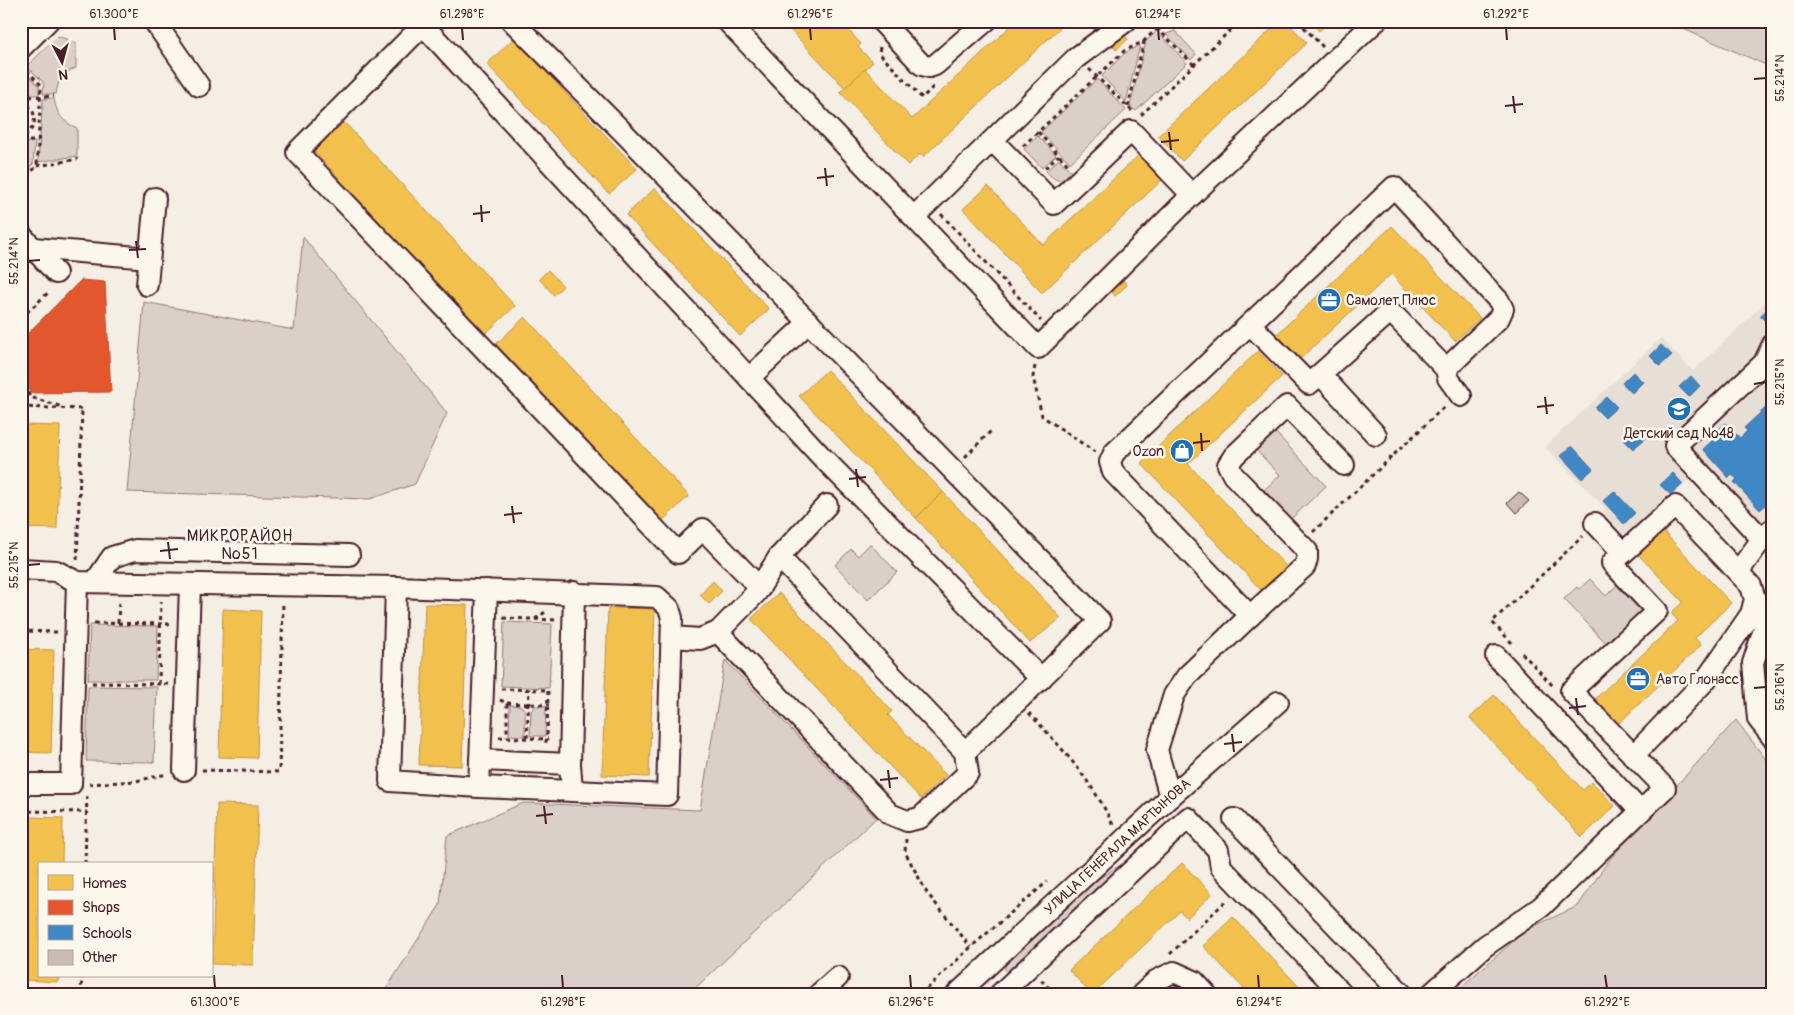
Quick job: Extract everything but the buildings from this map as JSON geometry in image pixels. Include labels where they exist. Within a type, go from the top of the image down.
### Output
[{"type":"street","points":[[21,48],[48,21]]},
{"type":"street","points":[[154,21],[199,86]]},
{"type":"street","points":[[512,21],[1100,620],[965,752]]},
{"type":"street","points":[[727,21],[1038,348],[1192,195],[1376,21]]},
{"type":"street","points":[[881,21],[922,65],[929,67],[935,65],[986,21]]},
{"type":"street","points":[[914,216],[1076,58],[1124,22]]},
{"type":"street","points":[[760,588],[703,529],[678,553],[297,152],[425,23],[820,455],[1041,679]]},
{"type":"street","points":[[993,141],[1054,204],[1131,131],[1192,195]]},
{"type":"street","points":[[1250,616],[1113,472],[1110,462],[1114,453],[1394,187],[1499,301],[1503,310],[1499,318],[1446,369]]},
{"type":"street","points":[[146,285],[156,198]]},
{"type":"street","points":[[27,241],[149,258]]},
{"type":"street","points":[[27,241],[56,274]]},
{"type":"street","points":[[1250,324],[1309,384],[1384,317],[1390,314],[1396,317],[1446,369],[1448,378],[1460,394]]},
{"type":"street","points":[[749,378],[809,322]]},
{"type":"street","points":[[1738,572],[1767,534],[1675,446],[1764,363],[1773,344]]},
{"type":"street","points":[[1320,375],[1376,435]]},
{"type":"street","points":[[1170,797],[1157,750],[1174,694],[1187,676],[1305,566],[1308,558],[1306,551],[1300,544],[1234,475],[1228,465],[1234,456],[1287,406],[1344,465]]},
{"type":"street","points":[[672,637],[700,639],[718,632],[760,588],[779,558],[827,505]]},
{"type":"street","points":[[1431,994],[1485,946],[1541,907],[1665,788],[1633,756],[1571,691],[1657,611],[1612,563],[1675,506],[1751,586],[1755,599],[1751,614],[1705,681],[1633,756]]},
{"type":"street","points":[[1595,523],[1623,553]]},
{"type":"street","points":[[21,784],[71,784],[75,627],[86,582],[112,557],[135,550],[349,555]]},
{"type":"street","points":[[718,632],[890,814],[907,821],[920,818],[968,772],[965,752],[779,558]]},
{"type":"street","points":[[21,569],[56,571],[86,582],[396,587],[657,596],[669,608],[672,618],[667,795],[390,781],[396,587]]},
{"type":"street","points":[[184,770],[190,584]]},
{"type":"street","points":[[479,787],[487,590]]},
{"type":"street","points":[[572,791],[570,740],[574,592]]},
{"type":"street","points":[[1773,602],[1753,663],[1758,719],[1773,738]]},
{"type":"street","points":[[1496,656],[1640,811]]},
{"type":"street","name":"УЛИЦА ГЕНЕРАЛА МАРТЫНОВА","points":[[957,994],[1170,797],[1278,702]]},
{"type":"street","points":[[480,760],[570,764]]},
{"type":"street","points":[[988,964],[1009,991],[1188,818],[1218,850],[1221,867],[1342,994]]},
{"type":"street","points":[[1234,819],[1402,994]]},
{"type":"street","points":[[1142,994],[1157,980],[1174,972],[1194,981],[1206,994]]},
{"type":"street","points":[[819,994],[838,977]]},
{"type":"path","points":[[1010,158],[1124,51],[1144,41],[1165,21]]},
{"type":"path","points":[[1076,58],[1098,76],[1138,118],[1240,21]]},
{"type":"path","points":[[1298,21],[1335,60]]},
{"type":"path","points":[[1157,28],[1194,65]]},
{"type":"path","points":[[1128,107],[1144,41]]},
{"type":"path","points":[[21,64],[41,84],[37,120],[36,166]]},
{"type":"path","points":[[21,96],[54,96]]},
{"type":"path","points":[[21,101],[32,108],[37,120]]},
{"type":"path","points":[[21,137],[31,130],[37,120]]},
{"type":"path","points":[[1038,132],[1081,178]]},
{"type":"path","points":[[21,141],[38,141]]},
{"type":"path","points":[[21,182],[36,166],[78,159]]},
{"type":"path","points":[[929,201],[1053,334]]},
{"type":"path","points":[[21,318],[62,279],[56,274]]},
{"type":"path","points":[[1038,348],[1033,377],[1042,416],[1110,462]]},
{"type":"path","points":[[21,378],[30,397],[67,408]]},
{"type":"path","points":[[1300,544],[1460,394]]},
{"type":"path","points":[[21,408],[82,409],[86,582]]},
{"type":"path","points":[[953,470],[993,429]]},
{"type":"path","points":[[1557,690],[1492,622],[1595,523]]},
{"type":"path","points":[[159,684],[161,583]]},
{"type":"path","points":[[85,862],[88,784],[136,781],[184,770],[279,772],[283,586]]},
{"type":"path","points":[[486,618],[572,621]]},
{"type":"path","points":[[21,631],[75,627],[188,624]]},
{"type":"path","points":[[74,682],[187,684]]},
{"type":"path","points":[[496,689],[548,690],[547,739],[539,750]]},
{"type":"path","points":[[527,738],[529,689]]},
{"type":"path","points":[[496,694],[498,700],[507,703],[571,706]]},
{"type":"path","points":[[1018,701],[1069,755],[1103,803],[1113,826],[1119,820]]},
{"type":"path","points":[[507,703],[507,737]]},
{"type":"path","points":[[481,736],[570,740]]},
{"type":"path","points":[[21,810],[87,812]]},
{"type":"path","points":[[907,821],[905,852],[927,893],[971,947]]},
{"type":"path","points":[[921,994],[971,947],[1053,877]]},
{"type":"path","points":[[1170,954],[1240,887]]},
{"type":"path","points":[[79,994],[82,978]]},
{"type":"path","points":[[21,991],[24,994]]},
{"type":"shaded area","points":[[1665,21],[1773,21],[1773,68]]},
{"type":"shaded area","points":[[1157,31],[1187,63],[1136,111],[1130,106],[1146,41]]},
{"type":"shaded area","points":[[1175,31],[1196,54],[1191,60],[1166,34]]},
{"type":"shaded area","points":[[58,36],[76,43],[76,68],[62,78],[56,94],[43,94],[44,83],[27,66]]},
{"type":"shaded area","points":[[1140,45],[1126,102],[1102,76],[1125,53]]},
{"type":"shaded area","points":[[23,69],[39,86],[39,95],[21,95],[21,71]]},
{"type":"shaded area","points":[[1097,79],[1126,110],[1070,163],[1041,132]]},
{"type":"shaded area","points":[[54,98],[56,108],[61,116],[67,123],[77,128],[77,156],[38,162],[43,99]]},
{"type":"shaded area","points":[[1038,136],[1056,155],[1042,168],[1024,149]]},
{"type":"shaded area","points":[[21,142],[35,142],[33,164],[21,177]]},
{"type":"shaded area","points":[[1059,159],[1072,172],[1062,180],[1053,178],[1046,171]]},
{"type":"shaded area","points":[[303,237],[447,413],[415,484],[370,499],[127,492],[144,302],[294,330]]},
{"type":"shaded area","name":"Детский сад №48","points":[[1773,295],[1773,540],[1760,552],[1690,478],[1630,540],[1603,513],[1606,509],[1545,447],[1661,338],[1693,371]]},
{"type":"shaded area","points":[[1275,432],[1326,486],[1291,519],[1264,490],[1280,475],[1256,450]]},
{"type":"shaded area","points":[[870,544],[897,572],[868,600],[835,565],[851,549],[858,556]]},
{"type":"shaded area","points":[[1590,579],[1606,596],[1617,585],[1641,611],[1606,643],[1564,599],[1577,587],[1579,589]]},
{"type":"shaded area","points":[[504,622],[552,624],[549,688],[501,686]]},
{"type":"shaded area","points":[[90,625],[158,626],[156,680],[88,680]]},
{"type":"shaded area","points":[[725,660],[876,818],[689,994],[383,994],[440,905],[447,836],[523,803],[700,810]]},
{"type":"shaded area","points":[[88,686],[157,687],[154,762],[86,761]]},
{"type":"shaded area","points":[[510,705],[521,706],[525,710],[525,736],[509,735]]},
{"type":"shaded area","points":[[535,706],[546,706],[545,736],[530,736],[531,711]]},
{"type":"shaded area","points":[[1736,720],[1773,769],[1773,994],[1453,994],[1526,930],[1578,906],[1609,860]]},
{"type":"shaded area","points":[[1138,854],[1009,976],[1005,970],[1005,964],[1090,884]]},
{"type":"place","name":"Самолет Плюс","points":[[1329,300]]},
{"type":"place","name":"Детский сад №48","points":[[1679,409]]},
{"type":"place","name":"Ozon","points":[[1182,451]]},
{"type":"place","name":"Авто Глонасс","points":[[1638,679]]},
{"type":"district","name":"МИКРОРАЙОН №51","points":[[240,545]]}]
